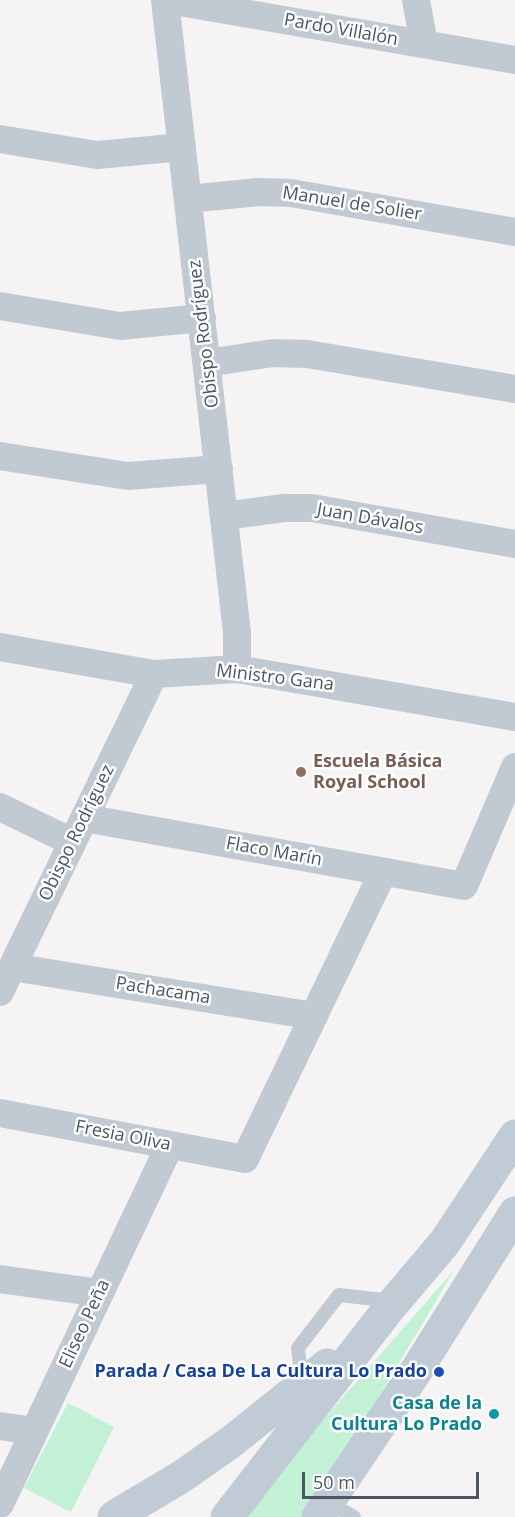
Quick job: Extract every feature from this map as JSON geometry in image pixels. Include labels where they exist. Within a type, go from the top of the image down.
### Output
[{"type":"main road","points":[[227,1517],[392,1304],[470,1208],[515,1136]]},
{"type":"main road","points":[[334,1512],[416,1371],[515,1214]]},
{"type":"main road","points":[[114,1517],[189,1471],[303,1386],[392,1304]]},
{"type":"street","name":"Pardo Villalón","points":[[166,0],[515,60]]},
{"type":"street","name":"Obispo Rodríguez","points":[[166,0],[237,633],[237,669]]},
{"type":"street","points":[[416,0],[424,45]]},
{"type":"street","points":[[0,139],[97,155],[182,147]]},
{"type":"street","name":"Manuel de Solier","points":[[188,199],[259,192],[291,192],[515,232]]},
{"type":"street","points":[[0,306],[120,326],[202,318]]},
{"type":"street","points":[[207,363],[273,353],[308,354],[515,389]]},
{"type":"street","points":[[0,456],[128,476],[219,469]]},
{"type":"street","name":"Juan Dávalos","points":[[224,516],[284,508],[312,508],[515,544]]},
{"type":"street","name":"Ministro Gana","points":[[0,647],[154,674],[237,669],[515,717]]},
{"type":"street","name":"Obispo Rodríguez","points":[[4,982],[154,674]]},
{"type":"street","name":"Flaco Marín","points":[[0,807],[78,830],[383,872],[464,886],[515,767]]},
{"type":"street","points":[[314,1016],[383,872]]},
{"type":"street","name":"Pachacama","points":[[4,982],[314,1016]]},
{"type":"street","name":"Fresia Oliva","points":[[0,1113],[245,1159],[314,1016]]},
{"type":"street","name":"Eliseo Peña","points":[[0,1504],[170,1145]]},
{"type":"street","points":[[0,1279],[100,1293]]},
{"type":"street","points":[[0,1426],[34,1431]]},
{"type":"lane","points":[[303,1386],[298,1348],[339,1295],[392,1304]]},
{"type":"green space","points":[[455,1269],[357,1433],[302,1517],[243,1517],[274,1476]]},
{"type":"green space","points":[[68,1403],[114,1427],[71,1512],[24,1488]]},
{"type":"place","name":"Escuela Básica Royal School","points":[[301,772]]},
{"type":"place","name":"Parada / Casa De La Cultura Lo Prado","points":[[439,1372]]},
{"type":"place","name":"Casa de la Cultura Lo Prado","points":[[494,1414]]}]
